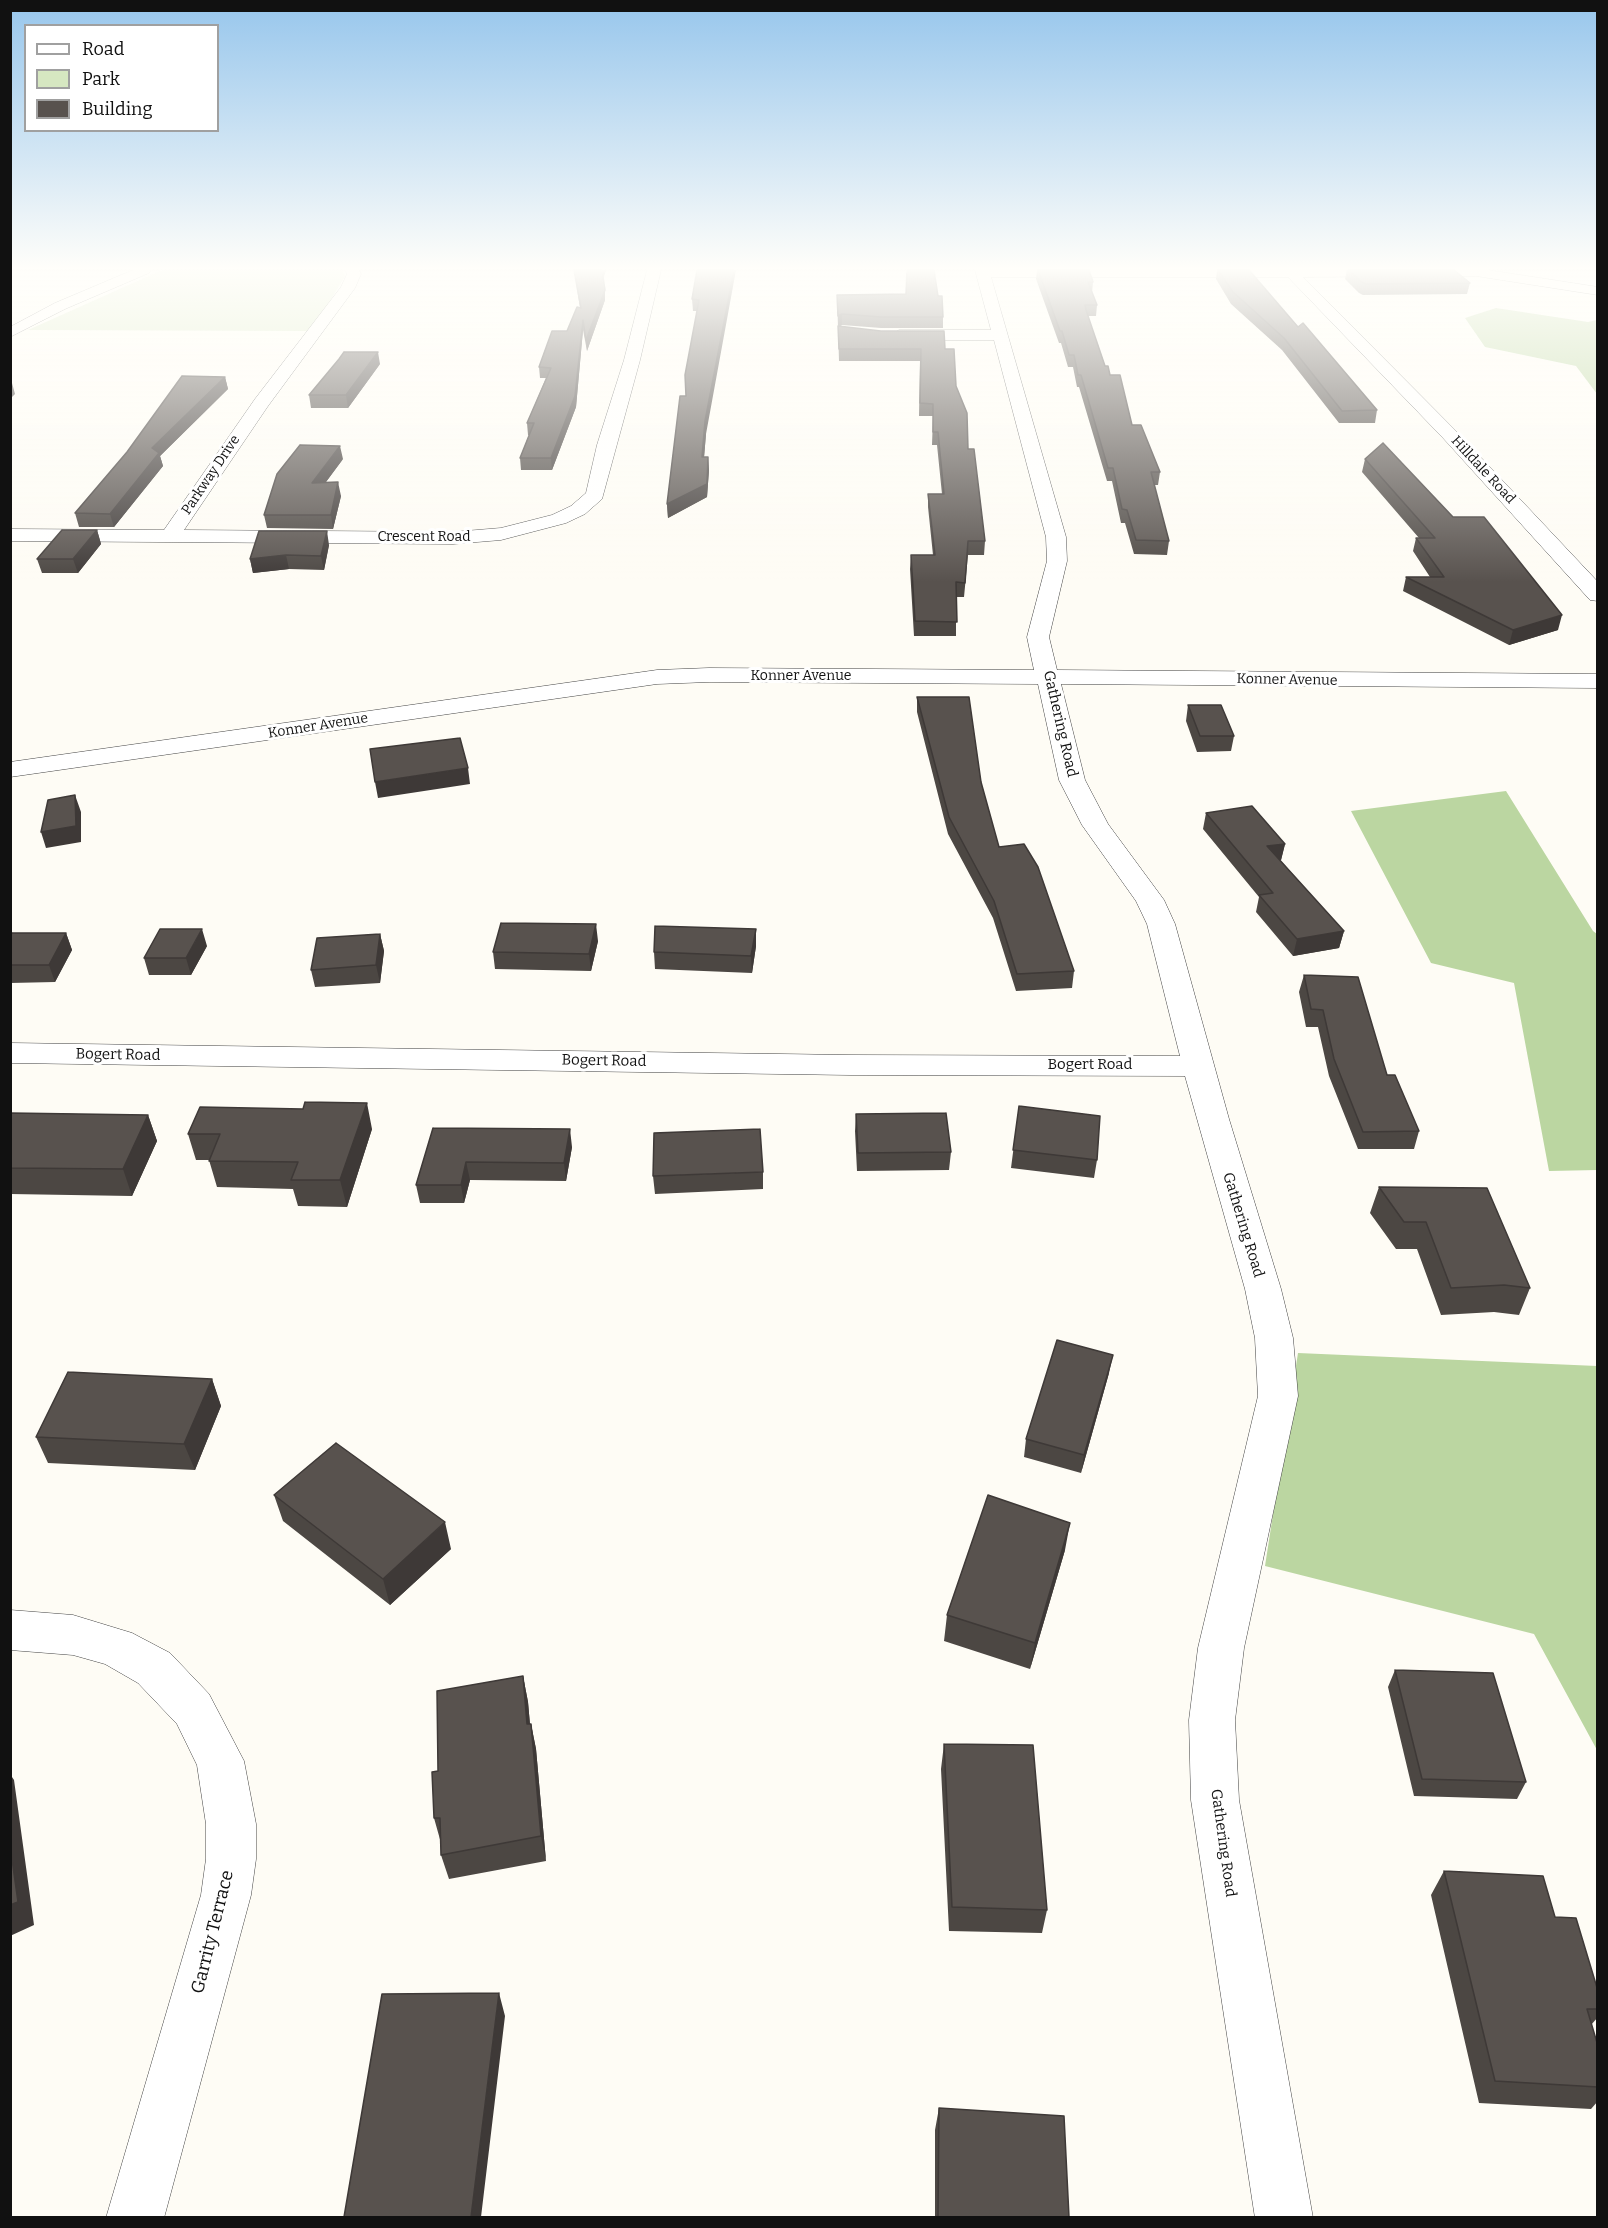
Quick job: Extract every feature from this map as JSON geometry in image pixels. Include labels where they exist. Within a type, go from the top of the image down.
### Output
[{"type":"street","name":"Parkway Drive","points":[[171,534],[218,463],[284,374]]},
{"type":"street","name":"Crescent Road","points":[[10,535],[479,537],[535,527],[578,510],[591,500],[597,490],[606,446],[628,374]]},
{"type":"street","name":"Gathering Road","points":[[1010,374],[1056,537],[1058,561],[1038,637],[1072,780],[1095,825],[1150,900],[1161,924],[1212,1119],[1263,1289],[1275,1350],[1278,1396],[1221,1648],[1212,1720],[1215,1800],[1284,2217]]},
{"type":"street","name":"Hilldale Road","points":[[1390,374],[1598,595]]},
{"type":"street","name":"Konner Avenue","points":[[10,770],[657,677],[709,675],[1598,681]]},
{"type":"street","name":"Bogert Road","points":[[10,1053],[850,1065],[1198,1066]]},
{"type":"street","name":"Garrity Terrace","points":[[10,1630],[73,1635],[116,1647],[154,1668],[193,1709],[220,1761],[227,1791],[231,1824],[231,1859],[225,1895],[135,2217]]},
{"type":"green space","points":[[1582,374],[1597,374],[1597,394]]},
{"type":"green space","points":[[1506,791],[1597,934],[1597,1170],[1549,1171],[1514,983],[1431,963],[1351,811]]},
{"type":"green space","points":[[1298,1353],[1597,1366],[1597,1750],[1534,1634],[1265,1566]]},
{"type":"building","points":[[327,374],[362,374],[346,395],[309,395]]},
{"type":"building","points":[[548,374],[577,374],[575,396],[551,458],[520,458],[534,423],[527,423]]},
{"type":"building","points":[[714,374],[705,421],[702,457],[708,457],[707,484],[667,504],[680,396],[686,396],[685,375]]},
{"type":"building","points":[[921,374],[955,374],[956,386],[967,413],[968,449],[974,449],[985,541],[968,541],[965,583],[956,582],[957,622],[915,621],[911,555],[935,555],[928,494],[944,494],[938,432],[933,432],[933,404],[920,403]]},
{"type":"building","points":[[1078,374],[1120,375],[1132,425],[1141,425],[1160,472],[1151,472],[1169,541],[1136,540],[1127,510],[1122,509],[1113,468],[1108,468],[1081,375]]},
{"type":"building","points":[[1313,374],[1346,374],[1377,410],[1342,411]]},
{"type":"building","points":[[182,376],[225,377],[152,448],[159,453],[110,514],[75,513],[127,452]]},
{"type":"building","points":[[1383,443],[1453,517],[1484,517],[1562,615],[1513,630],[1406,577],[1444,577],[1416,538],[1435,538],[1365,459]]},
{"type":"building","points":[[300,445],[340,446],[312,483],[338,482],[331,515],[264,515],[277,474]]},
{"type":"building","points":[[62,530],[97,530],[73,559],[37,559]]},
{"type":"building","points":[[259,531],[327,531],[321,556],[286,555],[250,559]]},
{"type":"building","points":[[917,697],[969,697],[981,782],[999,847],[1024,844],[1038,867],[1074,971],[1017,974],[994,901],[949,817]]},
{"type":"building","points":[[1188,705],[1221,705],[1234,736],[1200,736]]},
{"type":"building","points":[[460,738],[468,768],[375,782],[370,749]]},
{"type":"building","points":[[75,795],[76,826],[41,832],[48,800]]},
{"type":"building","points":[[1252,806],[1285,844],[1267,846],[1344,931],[1297,939],[1259,895],[1273,893],[1206,813]]},
{"type":"building","points":[[501,923],[596,924],[589,954],[493,952]]},
{"type":"building","points":[[655,926],[756,929],[751,956],[654,952]]},
{"type":"building","points":[[160,929],[202,929],[186,958],[144,958]]},
{"type":"building","points":[[12,933],[66,933],[49,965],[10,965],[10,936]]},
{"type":"building","points":[[380,934],[376,965],[311,970],[317,938]]},
{"type":"building","points":[[1304,975],[1358,977],[1387,1075],[1395,1075],[1419,1131],[1363,1132],[1334,1059],[1323,1010],[1311,1009]]},
{"type":"building","points":[[305,1102],[367,1103],[340,1180],[291,1180],[298,1162],[209,1161],[220,1134],[188,1134],[200,1107],[303,1109]]},
{"type":"building","points":[[1019,1106],[1100,1116],[1097,1160],[1013,1150]]},
{"type":"building","points":[[10,1113],[148,1115],[123,1169],[10,1168]]},
{"type":"building","points":[[946,1113],[951,1152],[858,1153],[856,1114]]},
{"type":"building","points":[[433,1128],[570,1129],[564,1163],[466,1162],[461,1185],[416,1185]]},
{"type":"building","points":[[760,1129],[763,1172],[653,1176],[654,1133]]},
{"type":"building","points":[[1379,1187],[1487,1188],[1530,1288],[1504,1285],[1451,1288],[1426,1222],[1404,1222]]},
{"type":"building","points":[[1057,1340],[1113,1355],[1084,1455],[1026,1439]]},
{"type":"building","points":[[68,1372],[212,1379],[184,1444],[36,1437]]},
{"type":"building","points":[[336,1443],[445,1522],[383,1579],[274,1495]]},
{"type":"building","points":[[988,1495],[1070,1523],[1035,1643],[947,1615]]},
{"type":"building","points":[[1395,1670],[1493,1673],[1526,1782],[1422,1779]]},
{"type":"building","points":[[523,1676],[527,1724],[531,1724],[541,1836],[441,1855],[440,1818],[434,1818],[432,1772],[438,1771],[437,1691]]},
{"type":"building","points":[[944,1744],[1033,1745],[1047,1910],[952,1907]]},
{"type":"building","points":[[10,1845],[18,1902],[10,1905]]},
{"type":"building","points":[[1444,1871],[1543,1876],[1555,1917],[1576,1918],[1598,1991],[1598,2009],[1587,2009],[1598,2046],[1598,2087],[1495,2081]]},
{"type":"building","points":[[499,1993],[471,2217],[344,2217],[382,1994]]},
{"type":"building","points":[[939,2108],[1064,2116],[1069,2217],[938,2217]]}]
